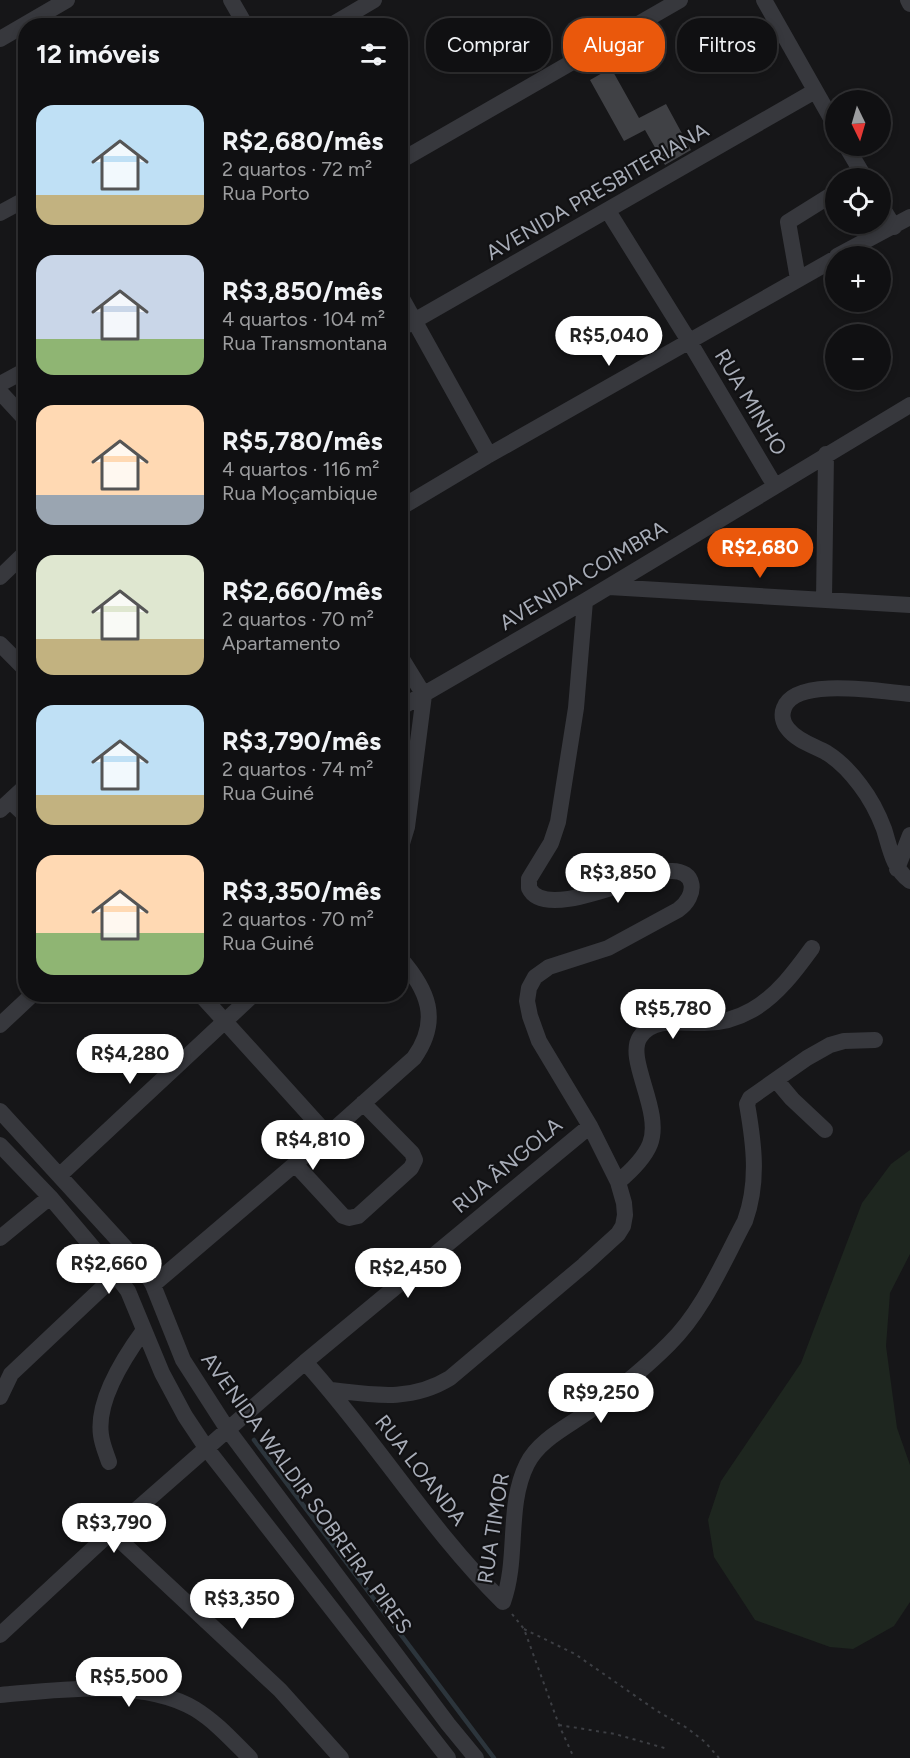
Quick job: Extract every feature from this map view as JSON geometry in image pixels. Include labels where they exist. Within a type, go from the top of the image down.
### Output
[{"type":"street","points":[[36,18],[67,0]]},
{"type":"street","points":[[231,0],[241,18]]},
{"type":"street","points":[[344,18],[374,0]]},
{"type":"street","points":[[408,156],[680,0]]},
{"type":"street","points":[[764,0],[825,108]]},
{"type":"street","points":[[908,0],[910,4]]},
{"type":"street","points":[[0,39],[18,29]]},
{"type":"street","name":"AVENIDA PRESBITERIANA","points":[[408,325],[815,91]]},
{"type":"street","points":[[798,279],[788,222],[825,199]]},
{"type":"street","points":[[0,213],[18,203]]},
{"type":"street","name":"RUA MINHO","points":[[608,211],[775,486]]},
{"type":"street","points":[[891,216],[902,228]]},
{"type":"street","points":[[861,246],[902,228],[910,217]]},
{"type":"street","points":[[408,503],[489,454],[825,263]]},
{"type":"street","points":[[408,325],[489,454]]},
{"type":"street","points":[[0,384],[18,374]]},
{"type":"street","points":[[0,392],[18,411]]},
{"type":"street","name":"AVENIDA COIMBRA","points":[[408,703],[609,587],[910,405]]},
{"type":"street","points":[[824,600],[826,454]]},
{"type":"street","points":[[0,577],[18,560]]},
{"type":"street","points":[[609,587],[910,605]]},
{"type":"street","points":[[331,1390],[395,1396],[435,1387],[450,1378],[618,1234],[623,1226],[624,1203],[618,1182],[590,1126],[539,1041],[527,1001],[529,988],[535,977],[549,967],[608,948],[678,910],[691,897],[692,889],[686,876],[675,871],[659,873],[573,899],[543,898],[536,896],[529,888],[529,879],[551,843],[558,822],[576,708],[585,601]]},
{"type":"street","points":[[0,644],[18,661]]},
{"type":"street","points":[[408,669],[424,694],[408,819]]},
{"type":"street","points":[[910,694],[868,690],[812,690],[799,693],[791,698],[783,711],[783,721],[792,734],[829,754],[851,773],[861,786],[875,807],[897,869],[910,881]]},
{"type":"street","points":[[5,806],[18,794]]},
{"type":"street","points":[[897,869],[910,835]]},
{"type":"street","points":[[618,1182],[645,1153],[651,1143],[653,1130],[650,1102],[637,1058],[636,1047],[639,1038],[646,1030],[656,1025],[727,1021],[752,1010],[770,997],[812,948]]},
{"type":"street","points":[[153,1285],[295,1164],[414,1058],[427,1026],[428,1001],[408,967]]},
{"type":"street","points":[[0,1025],[24,1002]]},
{"type":"street","points":[[207,1002],[327,1134]]},
{"type":"street","points":[[60,1175],[245,1002]]},
{"type":"street","points":[[825,1130],[792,1099],[776,1080],[830,1045],[844,1041],[875,1040]]},
{"type":"street","name":"RUA TIMOR","points":[[503,1602],[510,1582],[518,1487],[528,1462],[542,1446],[645,1366],[671,1342],[693,1315],[745,1221],[754,1189],[754,1155],[747,1104],[750,1098],[776,1080]]},
{"type":"street","points":[[295,1164],[343,1216],[349,1218],[358,1216],[411,1168],[415,1160],[363,1103]]},
{"type":"street","name":"AVENIDA WALDIR SOBREIRA PIRES","points":[[0,1111],[141,1265],[153,1285],[180,1353],[228,1430],[448,1724],[476,1758]]},
{"type":"street","name":"RUA ÂNGOLA","points":[[0,1635],[111,1532],[305,1362],[590,1126]]},
{"type":"street","points":[[0,1145],[50,1197],[116,1275],[136,1307],[162,1372],[185,1416],[207,1449],[448,1758]]},
{"type":"street","points":[[0,1238],[50,1197]]},
{"type":"street","points":[[0,1397],[5,1368],[116,1275]]},
{"type":"street","points":[[109,1462],[101,1435],[101,1415],[123,1362],[144,1330]]},
{"type":"street","name":"RUA LOANDA","points":[[305,1362],[331,1390],[454,1551],[503,1602]]},
{"type":"street","points":[[111,1532],[280,1690],[341,1758]]},
{"type":"street","points":[[0,1695],[72,1689],[122,1690],[158,1695],[193,1708],[217,1725],[250,1758]]},
{"type":"path","points":[[503,1602],[524,1629],[559,1725],[574,1758]]},
{"type":"path","points":[[524,1629],[575,1654],[648,1705],[687,1728],[705,1742],[718,1758]]},
{"type":"path","points":[[559,1725],[615,1734],[668,1749]]},
{"type":"shaded area","points":[[910,1150],[910,1254],[890,1293],[886,1346],[897,1428],[910,1465],[910,1602],[894,1626],[853,1649],[830,1647],[755,1620],[714,1557],[708,1520],[721,1481],[801,1363],[862,1203],[891,1164]]},
{"type":"building","points":[[604,72],[613,72],[639,118],[666,104],[691,150],[665,165],[645,130],[624,141],[590,80]]},
{"type":"waterway","points":[[254,1440],[494,1758]]}]
